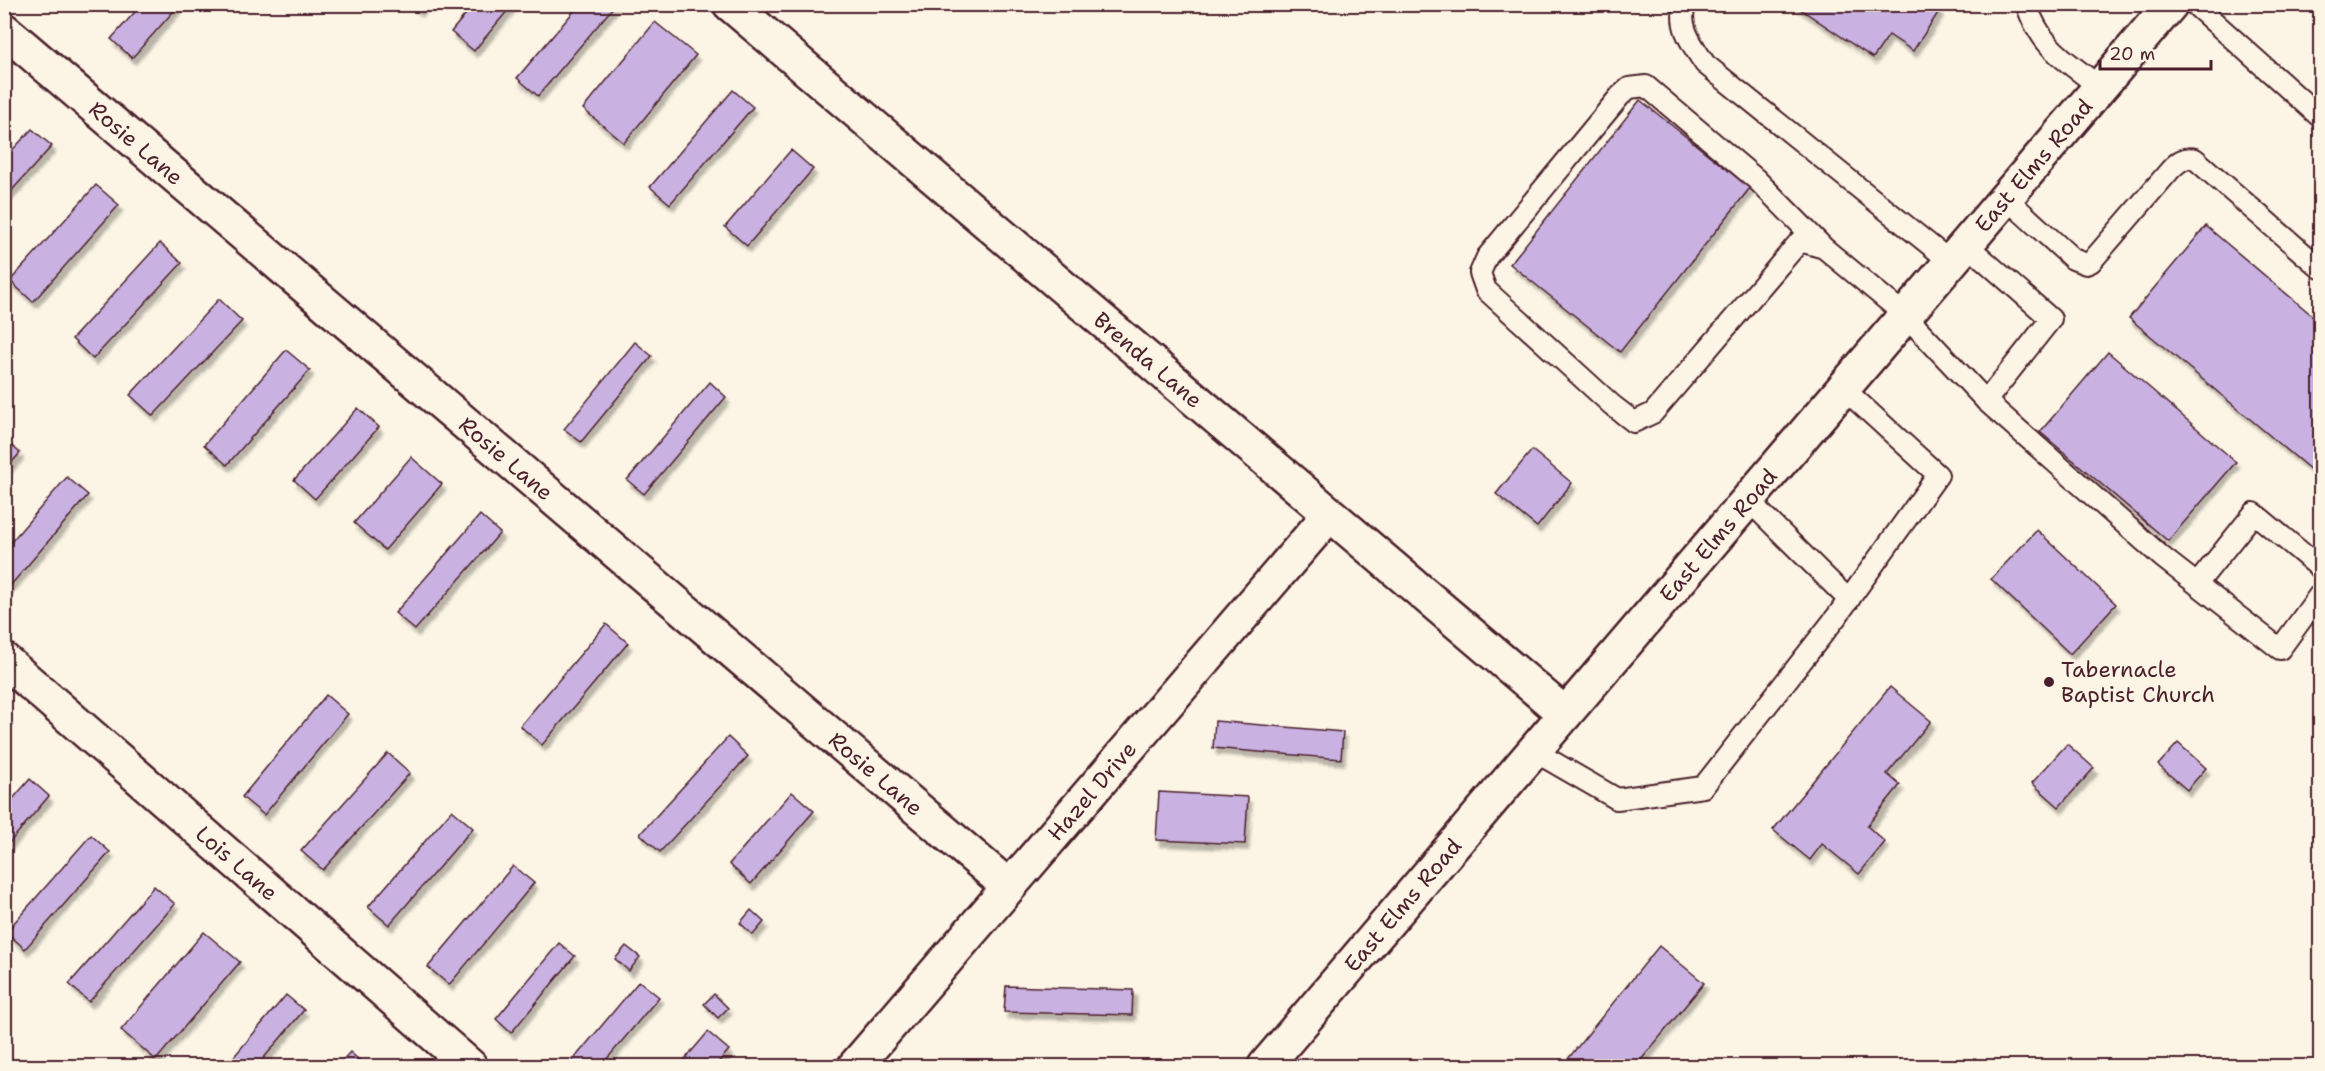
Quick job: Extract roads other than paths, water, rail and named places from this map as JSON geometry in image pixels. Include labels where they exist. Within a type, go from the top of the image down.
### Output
[{"type":"street","name":"Brenda Lane","points":[[730,4],[1565,714]]},
{"type":"street","name":"East Elms Road","points":[[1265,1066],[2171,4]]},
{"type":"street","name":"Rosie Lane","points":[[4,30],[1008,886]]},
{"type":"street","name":"Hazel Drive","points":[[855,1066],[1329,514]]},
{"type":"street","name":"Lois Lane","points":[[4,660],[470,1066]]},
{"type":"lane","points":[[1686,4],[1683,11],[1687,37],[1705,64],[1958,253],[2051,319],[1986,401]]},
{"type":"lane","points":[[2026,4],[2034,25],[2047,45],[2100,87]]},
{"type":"lane","points":[[2194,4],[2320,117]]},
{"type":"lane","points":[[1824,248],[1800,241],[1653,413],[1634,422],[1612,405],[1486,290],[1480,273],[1487,257],[1620,96],[1629,88],[1647,86],[1756,179],[1824,248],[1905,315],[1986,401],[2162,557],[2280,648],[2320,594]]},
{"type":"lane","points":[[2006,198],[2073,259],[2086,264],[2091,262],[2170,169],[2180,161],[2195,159],[2320,268]]},
{"type":"lane","points":[[1534,751],[1617,799],[1703,787],[1849,600],[1938,475],[1843,388]]},
{"type":"lane","points":[[1748,500],[1849,600]]},
{"type":"lane","points":[[2197,584],[2254,513],[2320,568]]},
{"type":"place","name":"Tabernacle Baptist Church","points":[[2049,682]]}]
